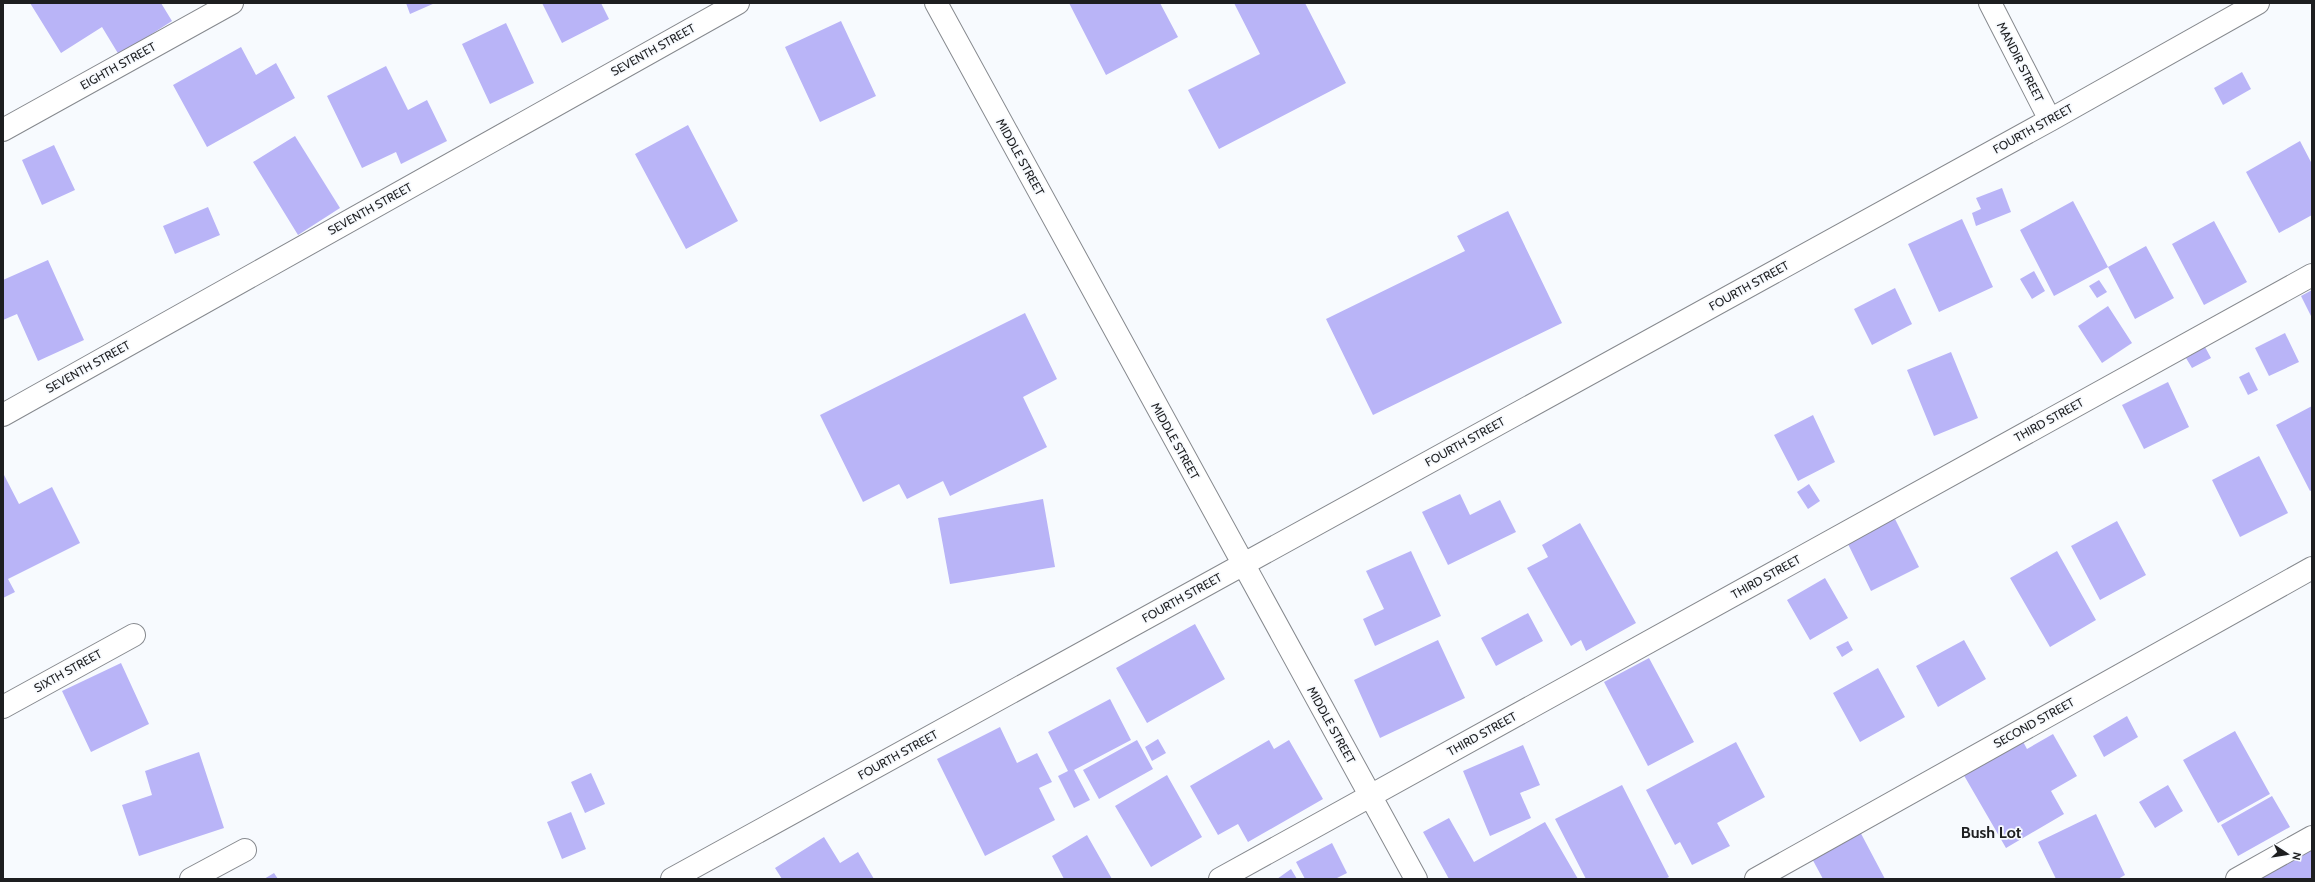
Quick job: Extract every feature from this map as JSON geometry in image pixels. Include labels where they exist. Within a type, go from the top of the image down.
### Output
[{"type":"street","name":"EIGHTH STREET","points":[[3,130],[232,3]]},
{"type":"street","name":"SEVENTH STREET","points":[[3,415],[738,3]]},
{"type":"street","name":"MIDDLE STREET","points":[[936,3],[1416,879]]},
{"type":"street","name":"MANDIR STREET","points":[[1990,3],[2050,120]]},
{"type":"street","name":"FOURTH STREET","points":[[672,879],[2050,120],[2258,3]]},
{"type":"street","name":"THIRD STREET","points":[[1220,879],[2312,275]]},
{"type":"street","name":"SECOND STREET","points":[[1756,879],[2312,568]]},
{"type":"street","name":"SIXTH STREET","points":[[3,707],[134,635]]},
{"type":"street","points":[[2237,879],[2312,837]]},
{"type":"street","points":[[191,879],[245,850]]},
{"type":"building","points":[[30,3],[161,3],[172,21],[119,55],[102,27],[61,53]]},
{"type":"building","points":[[406,3],[435,3],[410,14]]},
{"type":"building","points":[[542,3],[601,3],[609,19],[562,43]]},
{"type":"building","points":[[1069,3],[1160,3],[1178,37],[1106,75]]},
{"type":"building","points":[[1234,3],[1305,3],[1346,83],[1219,149],[1188,90],[1260,54]]},
{"type":"building","points":[[841,21],[876,96],[820,122],[785,47]]},
{"type":"building","points":[[506,23],[534,83],[490,104],[462,44]]},
{"type":"building","points":[[241,47],[256,75],[276,63],[295,98],[207,147],[173,85]]},
{"type":"building","points":[[386,66],[408,110],[427,100],[447,141],[401,164],[396,152],[362,168],[327,96]]},
{"type":"building","points":[[2242,72],[2251,89],[2223,105],[2214,88]]},
{"type":"building","points":[[688,125],[738,221],[686,249],[635,154]]},
{"type":"building","points":[[295,136],[340,208],[298,235],[253,162]]},
{"type":"building","points":[[2300,141],[2312,164],[2312,215],[2279,233],[2246,172]]},
{"type":"building","points":[[54,145],[75,190],[42,205],[22,160]]},
{"type":"building","points":[[2002,188],[2011,212],[1976,226],[1972,213],[1981,209],[1976,198]]},
{"type":"building","points":[[2073,201],[2108,267],[2054,296],[2020,230]]},
{"type":"building","points":[[208,207],[220,235],[175,254],[163,226]]},
{"type":"building","points":[[1508,211],[1562,323],[1373,415],[1326,319],[1465,251],[1457,236]]},
{"type":"building","points":[[1962,219],[1993,287],[1939,312],[1908,244]]},
{"type":"building","points":[[2214,221],[2247,282],[2204,305],[2172,244]]},
{"type":"building","points":[[2146,246],[2174,298],[2135,319],[2108,267]]},
{"type":"building","points":[[48,260],[84,340],[38,361],[17,314],[3,320],[3,280]]},
{"type":"building","points":[[2034,271],[2045,291],[2032,299],[2020,279]]},
{"type":"building","points":[[2099,280],[2107,292],[2097,298],[2089,286]]},
{"type":"building","points":[[1895,288],[1912,324],[1872,345],[1854,309]]},
{"type":"building","points":[[2312,290],[2312,318],[2301,296]]},
{"type":"building","points":[[2108,306],[2132,343],[2102,363],[2078,326]]},
{"type":"building","points":[[1025,313],[1057,379],[1023,397],[1047,447],[950,496],[943,481],[907,499],[899,484],[863,502],[820,415]]},
{"type":"building","points":[[2285,333],[2299,362],[2269,376],[2255,348]]},
{"type":"building","points":[[2205,347],[2211,358],[2192,368],[2186,358]]},
{"type":"building","points":[[1951,352],[1978,418],[1934,436],[1907,370]]},
{"type":"building","points":[[2249,372],[2258,390],[2248,395],[2239,377]]},
{"type":"building","points":[[2168,382],[2189,427],[2144,449],[2122,405]]},
{"type":"building","points":[[2312,406],[2312,490],[2310,491],[2276,425]]},
{"type":"building","points":[[1813,415],[1835,462],[1798,481],[1774,435]]},
{"type":"building","points":[[2259,456],[2288,513],[2240,537],[2212,480]]},
{"type":"building","points":[[3,473],[19,504],[52,487],[80,543],[8,579],[15,592],[3,598]]},
{"type":"building","points":[[1809,484],[1820,501],[1808,509],[1797,492]]},
{"type":"building","points":[[1460,494],[1470,515],[1500,500],[1516,532],[1448,565],[1422,512]]},
{"type":"building","points":[[1043,499],[1055,567],[950,584],[938,518]]},
{"type":"building","points":[[1895,519],[1919,567],[1871,591],[1847,542]]},
{"type":"building","points":[[2117,521],[2146,575],[2100,600],[2071,546]]},
{"type":"building","points":[[1580,523],[1636,623],[1586,651],[1581,640],[1571,646],[1527,568],[1548,557],[1542,545]]},
{"type":"building","points":[[1411,551],[1441,616],[1375,646],[1363,619],[1384,609],[1366,571]]},
{"type":"building","points":[[2057,551],[2096,620],[2050,647],[2010,578]]},
{"type":"building","points":[[1825,578],[1848,618],[1810,640],[1787,600]]},
{"type":"building","points":[[1528,613],[1543,641],[1496,666],[1481,638]]},
{"type":"building","points":[[1195,624],[1225,679],[1147,723],[1116,668]]},
{"type":"building","points":[[1438,640],[1465,698],[1380,738],[1354,680]]},
{"type":"building","points":[[1964,640],[1986,679],[1938,707],[1916,666]]},
{"type":"building","points":[[1848,641],[1853,650],[1842,657],[1836,647]]},
{"type":"building","points":[[1649,658],[1694,742],[1648,766],[1604,682]]},
{"type":"building","points":[[121,663],[149,724],[91,752],[62,691]]},
{"type":"building","points":[[1878,668],[1905,717],[1860,742],[1833,693]]},
{"type":"building","points":[[1110,699],[1131,740],[1074,770],[1090,800],[1074,808],[1058,776],[1068,771],[1048,732]]},
{"type":"building","points":[[2127,716],[2138,737],[2104,757],[2093,736]]},
{"type":"building","points":[[1000,727],[1017,763],[1037,753],[1052,782],[1039,788],[1055,820],[985,856],[937,759]]},
{"type":"building","points":[[2235,731],[2270,794],[2218,823],[2183,760]]},
{"type":"building","points":[[2053,734],[2077,776],[2051,791],[2064,814],[2006,848],[1962,772],[2021,738],[2027,749]]},
{"type":"building","points":[[1158,739],[1166,753],[1152,761],[1145,747]]},
{"type":"building","points":[[1137,740],[1153,769],[1099,799],[1083,770]]},
{"type":"building","points":[[1269,740],[1274,749],[1289,740],[1323,799],[1248,842],[1238,824],[1218,835],[1190,786]]},
{"type":"building","points":[[1736,742],[1765,797],[1717,823],[1730,846],[1692,865],[1680,842],[1675,845],[1646,790]]},
{"type":"building","points":[[1523,745],[1540,785],[1520,793],[1531,818],[1490,836],[1463,771]]},
{"type":"building","points":[[199,752],[224,828],[139,856],[122,805],[152,795],[145,771]]},
{"type":"building","points":[[591,773],[605,804],[585,813],[571,782]]},
{"type":"building","points":[[1167,775],[1202,837],[1151,867],[1115,806]]},
{"type":"building","points":[[1622,785],[1669,877],[1665,879],[1586,879],[1555,819]]},
{"type":"building","points":[[2168,785],[2183,811],[2155,828],[2139,802]]},
{"type":"building","points":[[2272,796],[2290,827],[2238,856],[2221,825]]},
{"type":"building","points":[[571,812],[586,849],[562,859],[547,822]]},
{"type":"building","points":[[2096,814],[2125,875],[2118,879],[2056,879],[2038,842]]},
{"type":"building","points":[[1449,818],[1474,862],[1545,822],[1578,879],[1449,879],[1423,832]]},
{"type":"building","points":[[1857,826],[1885,879],[1823,879],[1809,853]]},
{"type":"building","points":[[1087,835],[1112,879],[1064,879],[1052,856]]},
{"type":"building","points":[[824,837],[840,863],[858,852],[874,879],[782,879],[775,868]]},
{"type":"building","points":[[1332,843],[1347,873],[1335,879],[1305,879],[1296,862]]},
{"type":"building","points":[[2312,846],[2312,879],[2257,879]]},
{"type":"building","points":[[1291,869],[1297,879],[1277,879]]},
{"type":"building","points":[[274,873],[278,879],[264,879]]},
{"type":"district","name":"Bush Lot","points":[[1991,832]]}]
